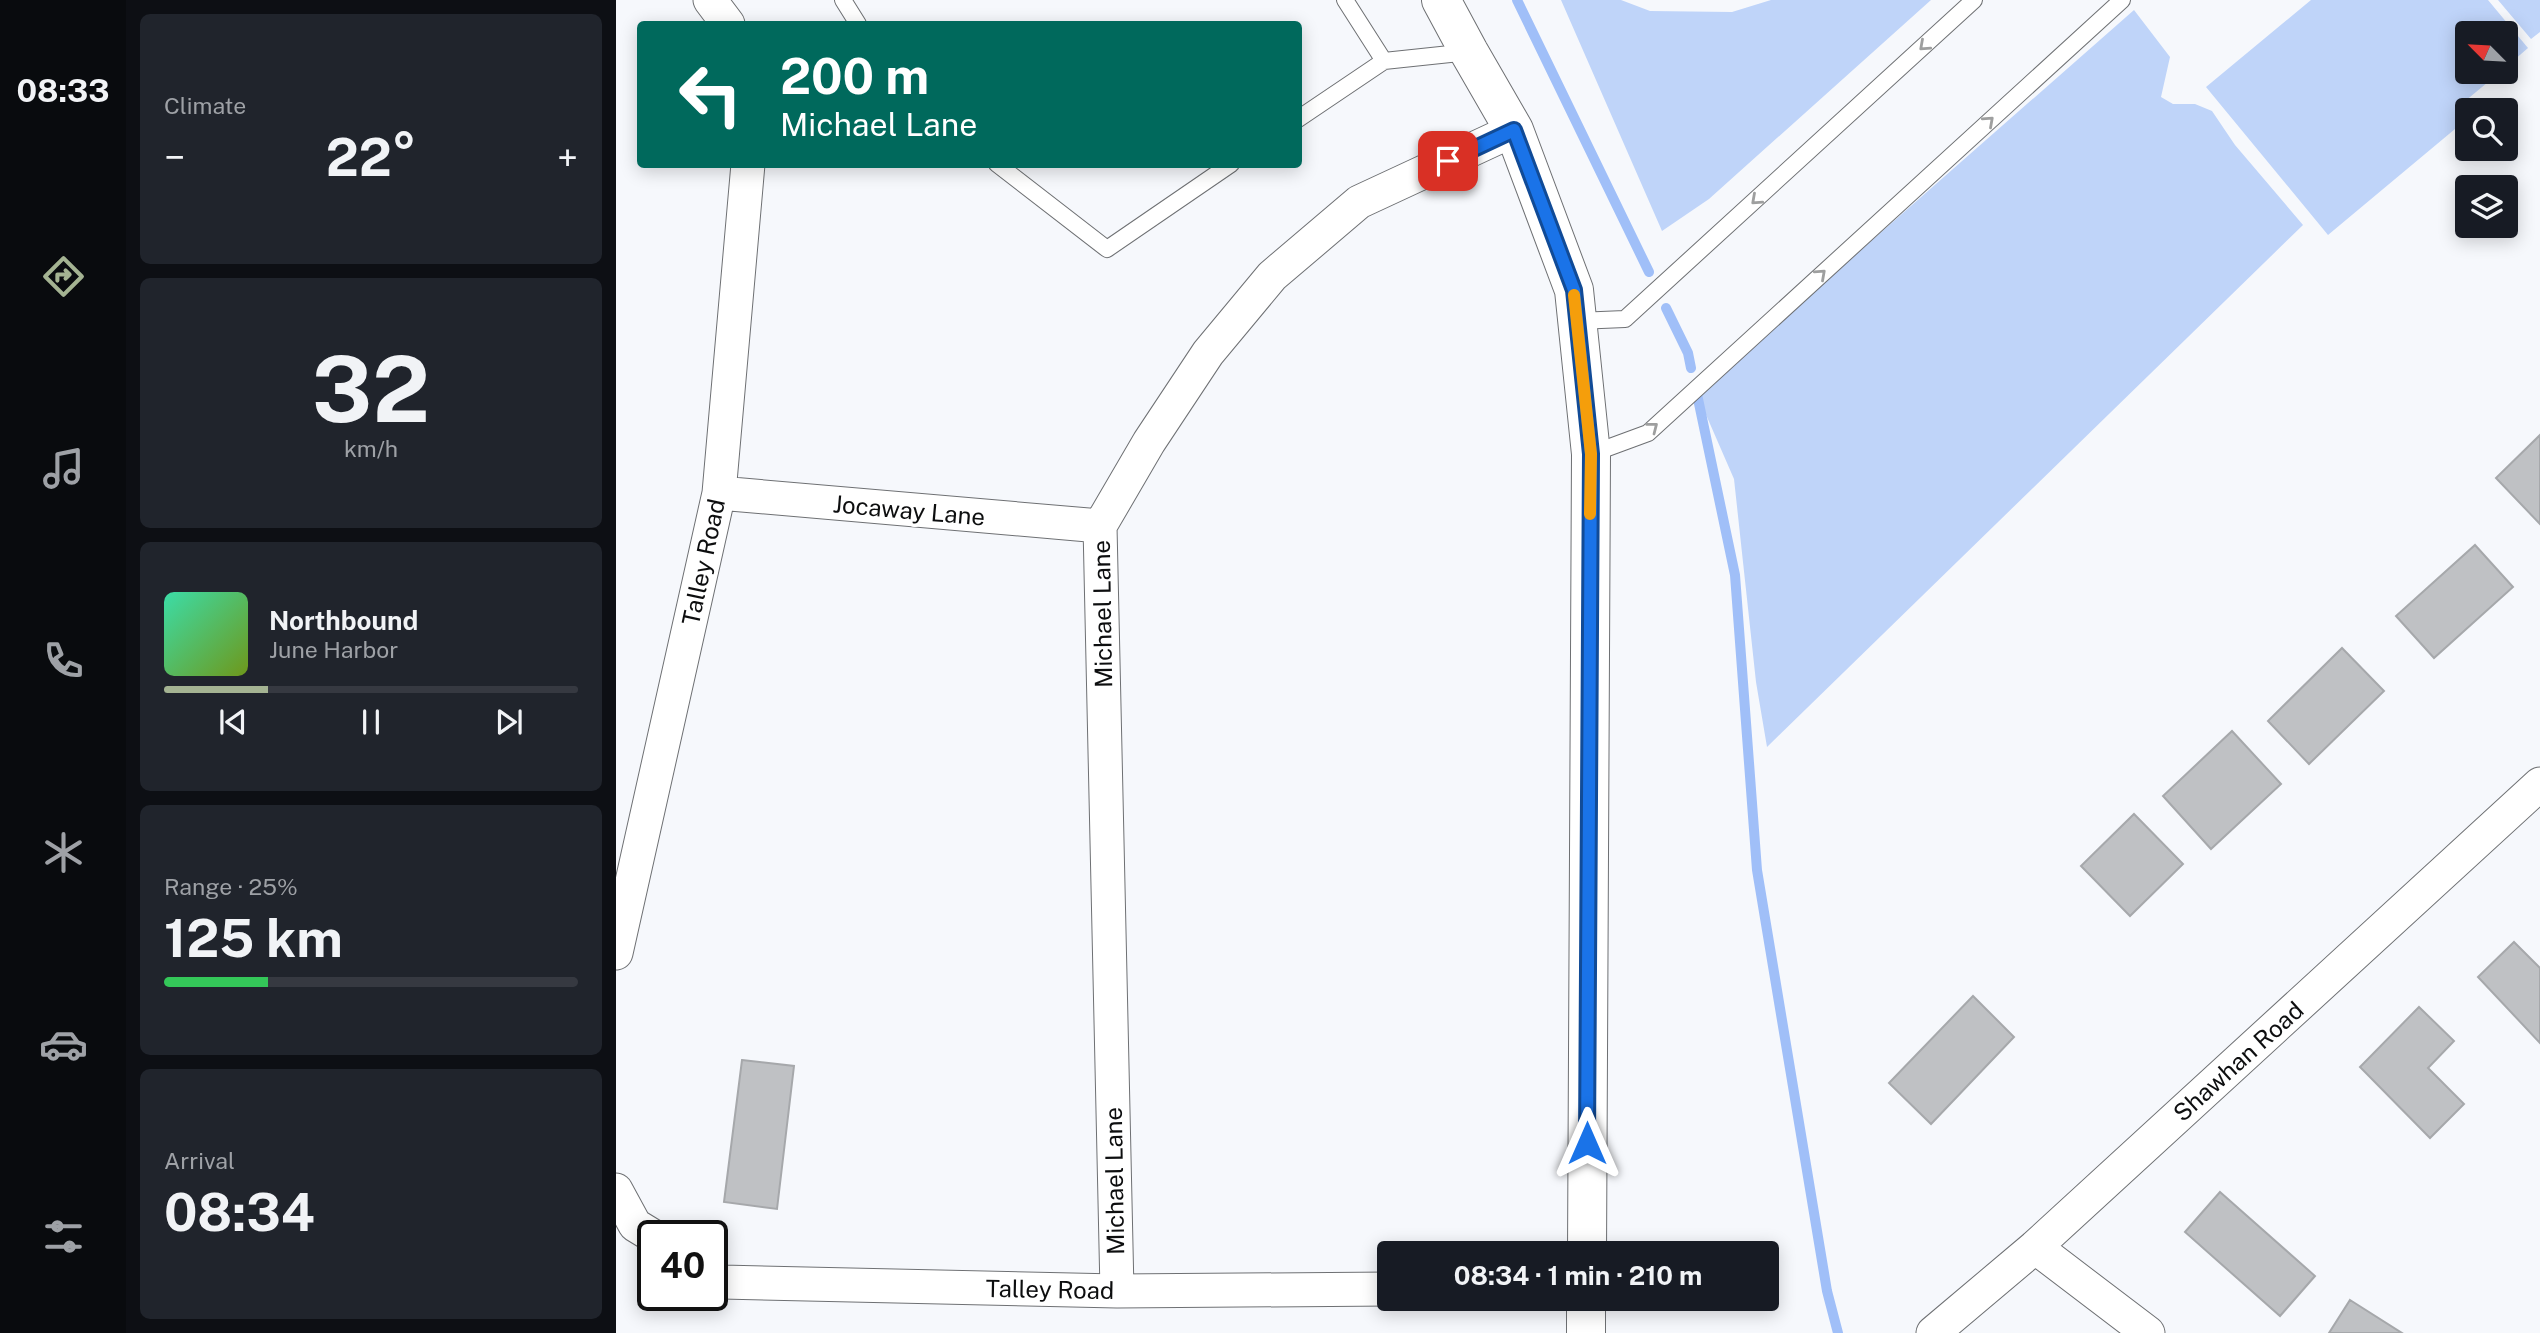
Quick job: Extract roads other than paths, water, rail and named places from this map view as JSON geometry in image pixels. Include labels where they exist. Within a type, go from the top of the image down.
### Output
[{"type":"street","points":[[710,0],[726,21]]},
{"type":"street","points":[[1441,0],[1514,130],[1574,290],[1591,454],[1587,1241]]},
{"type":"street","name":"Michael Lane","points":[[1116,1291],[1100,526],[1149,442],[1208,353],[1272,276],[1359,202],[1514,130]]},
{"type":"street","name":"Talley Road","points":[[616,953],[719,493],[748,168]]},
{"type":"street","name":"Jocaway Lane","points":[[719,493],[1100,526]]},
{"type":"street","name":"Shawhan Road","points":[[1933,1333],[2035,1247],[2539,788]]},
{"type":"street","points":[[616,1190],[637,1226]]},
{"type":"street","points":[[2035,1247],[2148,1333]]},
{"type":"street","name":"Talley Road","points":[[728,1282],[1116,1291],[1377,1289]]},
{"type":"street","points":[[1586,1311],[1586,1333]]},
{"type":"lane","points":[[843,0],[856,21]]},
{"type":"lane","points":[[1345,0],[1384,61]]},
{"type":"lane","points":[[1577,321],[1625,319],[1975,0]]},
{"type":"lane","points":[[1591,454],[1648,433],[2122,0]]},
{"type":"lane","points":[[1302,116],[1384,61],[1469,52]]},
{"type":"lane","points":[[1002,168],[1107,249],[1225,168]]},
{"type":"waterway","points":[[1517,0],[1649,272]]},
{"type":"waterway","points":[[1666,308],[1688,353],[1691,368]]},
{"type":"waterway","points":[[1697,394],[1735,575],[1757,870],[1827,1291],[1838,1333]]}]
